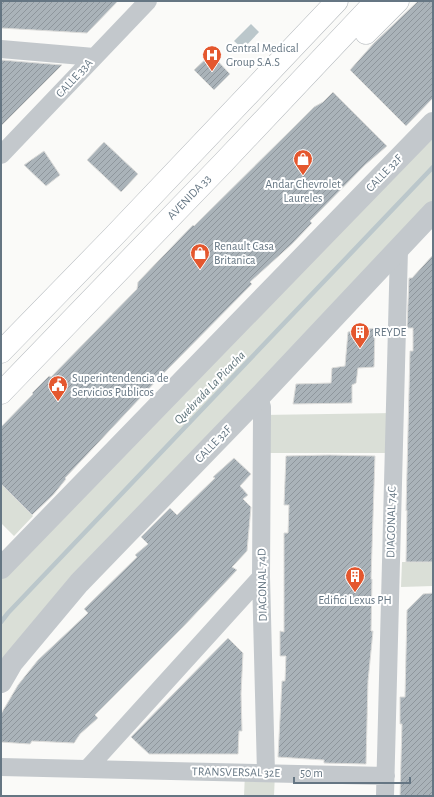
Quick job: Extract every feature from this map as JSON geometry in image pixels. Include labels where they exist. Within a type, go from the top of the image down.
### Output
[{"type":"main road","points":[[223,120],[283,44],[321,1]]},
{"type":"main road","points":[[1,352],[114,236],[337,1]]},
{"type":"main road","name":"AVENIDA 33","points":[[1,393],[376,1]]},
{"type":"main road","points":[[223,162],[311,88],[398,1]]},
{"type":"street","name":"CALLE 33A","points":[[1,155],[148,1]]},
{"type":"street","points":[[1,49],[94,57]]},
{"type":"street","name":"CALLE 32F","points":[[1,568],[433,123]]},
{"type":"street","name":"CALLE 32F","points":[[1,682],[12,663],[79,583],[259,397],[433,212]]},
{"type":"street","name":"DIAGONAL 74C","points":[[385,796],[399,249]]},
{"type":"street","name":"DIAGONAL 74D","points":[[259,397],[262,407],[261,577],[266,773]]},
{"type":"street","points":[[87,769],[261,577]]},
{"type":"street","name":"TRANSVERSAL 32E","points":[[1,767],[386,776]]},
{"type":"shaded area","points":[[251,24],[259,32],[243,49],[234,41]]},
{"type":"shaded area","points":[[433,123],[433,212],[1,682],[1,568]]},
{"type":"shaded area","points":[[394,413],[393,453],[262,453],[262,415]]},
{"type":"shaded area","points":[[1,484],[33,516],[14,536],[1,523]]},
{"type":"shaded area","points":[[402,562],[433,562],[433,586],[401,587]]},
{"type":"shaded area","points":[[245,773],[275,773],[274,796],[244,796]]},
{"type":"building","points":[[1,1],[118,1],[87,33],[1,28]]},
{"type":"building","points":[[418,1],[433,1],[433,98],[406,126],[350,70],[374,43]]},
{"type":"building","name":"Central Medical Group S.A.S","points":[[211,54],[230,74],[214,90],[194,70]]},
{"type":"building","points":[[1,60],[62,65],[1,126]]},
{"type":"building","points":[[333,92],[387,146],[365,165],[310,221],[312,223],[292,244],[250,282],[252,284],[157,380],[65,478],[66,479],[53,495],[32,515],[1,484],[1,427],[33,394],[32,393],[49,376],[51,377],[137,289],[138,282],[193,225],[194,226],[314,107],[323,102]]},
{"type":"building","points":[[104,142],[138,174],[121,192],[87,160]]},
{"type":"building","points":[[44,151],[60,175],[46,186],[24,165]]},
{"type":"building","points":[[433,255],[433,562],[406,562],[410,351],[413,351],[413,328],[407,328],[409,278],[412,278]]},
{"type":"building","name":"REYDE","points":[[375,328],[374,367],[358,368],[356,383],[352,385],[352,403],[293,404],[296,384],[331,383],[332,368],[345,366],[348,332]]},
{"type":"building","points":[[286,456],[375,456],[371,579],[371,631],[373,631],[368,681],[366,764],[324,763],[324,760],[278,757],[282,681],[285,681],[286,656],[280,656],[280,631],[284,632],[284,533],[288,533],[289,505],[284,505]]},
{"type":"building","points":[[234,458],[251,474],[240,486],[248,495],[243,499],[251,507],[247,551],[232,567],[237,570],[182,628],[95,715],[98,718],[80,734],[74,743],[32,741],[30,744],[1,742],[1,714],[18,685],[38,660],[88,613],[84,609],[137,557],[135,555],[148,544],[141,537],[170,508],[177,515],[215,478],[213,477]]},
{"type":"building","points":[[433,593],[433,796],[400,796],[402,724],[400,724],[400,697],[405,697],[407,610],[423,594]]},
{"type":"building","points":[[228,638],[243,653],[241,694],[242,731],[239,731],[238,754],[149,754],[131,737]]},
{"type":"waterway","name":"Quebrada La Picacha","points":[[1,622],[433,167]]},
{"type":"place","name":"Central Medical Group S.A.S","points":[[212,72]]},
{"type":"place","name":"Andar Chevrolet Laureles","points":[[303,176]]},
{"type":"place","name":"Renault Casa Britanica","points":[[200,270]]},
{"type":"place","name":"REYDE","points":[[360,349]]},
{"type":"place","name":"Superintendencia de Servicios Publicos","points":[[58,402]]},
{"type":"place","name":"Edifici Lexus PH","points":[[355,593]]}]
